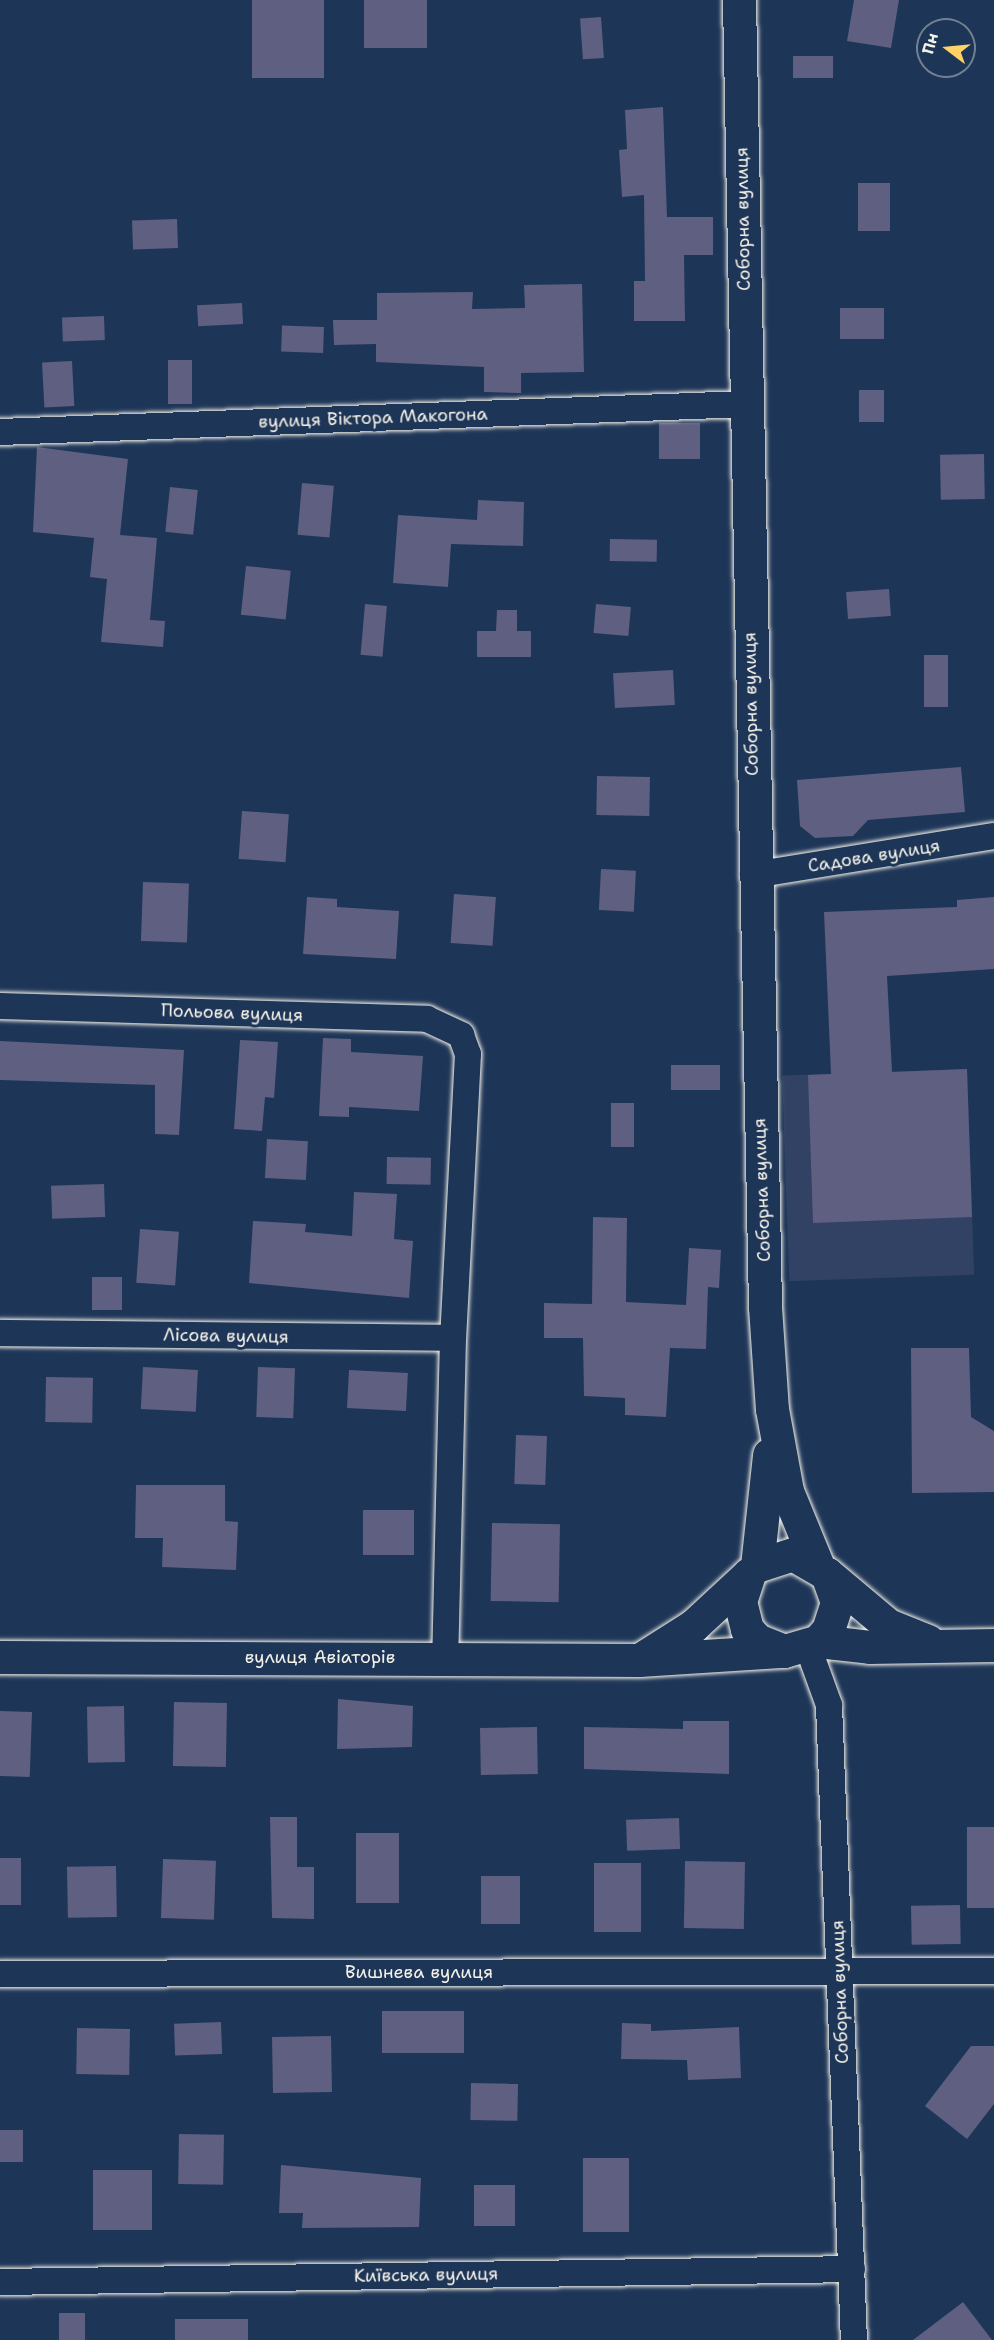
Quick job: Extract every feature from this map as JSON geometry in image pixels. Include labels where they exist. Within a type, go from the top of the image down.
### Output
[{"type":"main road","name":"Соборна вулиця","points":[[739,0],[753,875],[772,1409],[787,1491],[822,1569]]},
{"type":"main road","name":"Соборна вулиця","points":[[753,1570],[772,1409]]},
{"type":"main road","points":[[639,1660],[693,1626],[753,1570],[793,1554],[822,1569],[888,1625],[940,1646]]},
{"type":"main road","points":[[753,1570],[740,1601],[747,1629],[769,1647],[803,1646],[828,1630],[837,1602],[822,1569]]},
{"type":"main road","name":"вулиця Авіаторів","points":[[0,1657],[639,1660],[803,1646],[994,1645]]},
{"type":"street","name":"вулиця Віктора Макогона","points":[[0,432],[746,404]]},
{"type":"street","name":"Садова вулиця","points":[[753,875],[994,836]]},
{"type":"street","name":"Польова вулиця","points":[[0,1006],[427,1019],[461,1035],[468,1054],[453,1338]]},
{"type":"street","name":"Лісова вулиця","points":[[0,1333],[453,1338]]},
{"type":"street","points":[[445,1658],[453,1338]]},
{"type":"street","name":"Соборна вулиця","points":[[803,1646],[828,1705],[854,2340]]},
{"type":"street","name":"Вишнева вулиця","points":[[0,1974],[839,1969],[994,1971]]},
{"type":"street","name":"Київська вулиця","points":[[0,2282],[852,2269]]},
{"type":"shaded area","points":[[967,1069],[974,1275],[789,1281],[782,1075]]},
{"type":"building","points":[[252,0],[324,0],[324,78],[252,78]]},
{"type":"building","points":[[364,0],[427,0],[427,48],[364,48]]},
{"type":"building","points":[[854,0],[899,0],[891,48],[847,41]]},
{"type":"building","points":[[601,17],[604,58],[583,59],[580,18]]},
{"type":"building","points":[[793,56],[833,56],[833,78],[793,78]]},
{"type":"building","points":[[663,107],[667,217],[713,217],[713,255],[684,255],[685,321],[634,321],[634,281],[645,281],[644,195],[622,197],[619,150],[627,149],[625,110]]},
{"type":"building","points":[[858,183],[890,183],[890,231],[858,231]]},
{"type":"building","points":[[177,219],[178,248],[133,250],[132,221]]},
{"type":"building","points":[[582,284],[584,372],[521,373],[521,393],[484,392],[484,367],[376,362],[376,344],[334,345],[333,320],[377,320],[377,293],[473,292],[472,309],[525,308],[524,285]]},
{"type":"building","points":[[242,303],[243,324],[198,326],[197,305]]},
{"type":"building","points":[[840,308],[884,308],[884,339],[840,339]]},
{"type":"building","points":[[104,316],[105,340],[63,341],[62,317]]},
{"type":"building","points":[[282,326],[324,327],[323,353],[281,352]]},
{"type":"building","points":[[168,360],[192,360],[192,404],[168,404]]},
{"type":"building","points":[[72,361],[74,406],[44,408],[42,363]]},
{"type":"building","points":[[859,390],[884,390],[884,422],[859,422]]},
{"type":"building","points":[[659,423],[700,423],[700,459],[659,459]]},
{"type":"building","points":[[37,447],[128,459],[120,535],[157,538],[150,620],[165,621],[163,647],[101,642],[107,579],[90,577],[94,538],[33,532]]},
{"type":"building","points":[[984,454],[985,499],[941,500],[940,455]]},
{"type":"building","points":[[302,483],[334,486],[329,538],[297,535]]},
{"type":"building","points":[[170,487],[198,490],[193,535],[165,532]]},
{"type":"building","points":[[478,500],[524,502],[523,546],[451,544],[448,587],[393,583],[398,515],[477,520]]},
{"type":"building","points":[[610,539],[657,540],[657,562],[610,561]]},
{"type":"building","points":[[246,566],[291,571],[286,619],[241,615]]},
{"type":"building","points":[[889,589],[891,616],[848,619],[846,592]]},
{"type":"building","points":[[365,604],[387,606],[382,657],[361,655]]},
{"type":"building","points":[[596,604],[631,607],[628,636],[593,633]]},
{"type":"building","points":[[497,610],[517,610],[517,631],[531,631],[531,657],[477,657],[477,631],[496,631]]},
{"type":"building","points":[[924,655],[948,655],[948,707],[924,707]]},
{"type":"building","points":[[673,670],[675,705],[615,708],[613,673]]},
{"type":"building","points":[[961,767],[965,812],[868,820],[853,836],[815,838],[800,826],[797,780]]},
{"type":"building","points":[[597,776],[650,777],[649,816],[596,815]]},
{"type":"building","points":[[242,811],[289,814],[286,862],[239,859]]},
{"type":"building","points":[[601,869],[636,871],[634,912],[599,910]]},
{"type":"building","points":[[143,882],[189,884],[187,943],[141,941]]},
{"type":"building","points":[[454,894],[496,897],[492,946],[451,943]]},
{"type":"building","points":[[307,897],[337,899],[337,907],[399,911],[396,959],[303,954]]},
{"type":"building","points":[[994,897],[994,969],[887,976],[892,1072],[967,1069],[972,1217],[813,1223],[808,1075],[831,1074],[824,912],[957,907],[957,900]]},
{"type":"building","points":[[323,1038],[351,1039],[351,1052],[423,1056],[419,1111],[349,1107],[349,1117],[319,1116]]},
{"type":"building","points":[[240,1040],[278,1042],[274,1098],[265,1097],[262,1131],[234,1129]]},
{"type":"building","points":[[0,1041],[184,1050],[179,1135],[155,1134],[155,1085],[0,1080]]},
{"type":"building","points":[[671,1065],[720,1065],[720,1090],[671,1090]]},
{"type":"building","points":[[611,1103],[634,1103],[634,1147],[611,1147]]},
{"type":"building","points":[[267,1139],[308,1141],[306,1180],[265,1178]]},
{"type":"building","points":[[387,1157],[431,1158],[431,1185],[387,1184]]},
{"type":"building","points":[[104,1184],[105,1217],[52,1219],[51,1186]]},
{"type":"building","points":[[354,1192],[397,1194],[394,1239],[413,1241],[409,1298],[249,1283],[253,1221],[306,1224],[305,1232],[352,1236]]},
{"type":"building","points":[[593,1217],[627,1218],[626,1302],[686,1305],[689,1248],[721,1250],[719,1288],[708,1287],[706,1349],[670,1348],[666,1417],[625,1415],[625,1398],[584,1396],[583,1338],[544,1338],[544,1303],[592,1304]]},
{"type":"building","points":[[140,1229],[179,1232],[175,1286],[136,1283]]},
{"type":"building","points":[[92,1277],[122,1277],[122,1310],[92,1310]]},
{"type":"building","points":[[911,1348],[969,1348],[971,1417],[994,1431],[994,1492],[912,1493]]},
{"type":"building","points":[[143,1367],[198,1370],[196,1412],[141,1409]]},
{"type":"building","points":[[258,1367],[295,1368],[293,1418],[256,1417]]},
{"type":"building","points":[[349,1370],[408,1373],[406,1411],[347,1408]]},
{"type":"building","points":[[46,1377],[93,1378],[92,1423],[45,1422]]},
{"type":"building","points":[[516,1435],[547,1436],[545,1485],[514,1484]]},
{"type":"building","points":[[136,1485],[225,1485],[225,1521],[238,1522],[236,1570],[162,1567],[163,1538],[135,1538]]},
{"type":"building","points":[[363,1510],[414,1510],[414,1555],[363,1555]]},
{"type":"building","points":[[492,1523],[560,1524],[559,1602],[491,1601]]},
{"type":"building","points":[[338,1699],[413,1706],[412,1747],[337,1749]]},
{"type":"building","points":[[174,1702],[227,1703],[226,1767],[173,1766]]},
{"type":"building","points":[[124,1706],[125,1762],[88,1763],[87,1707]]},
{"type":"building","points":[[0,1711],[32,1712],[30,1777],[0,1776]]},
{"type":"building","points":[[683,1721],[729,1721],[729,1774],[584,1769],[584,1727],[683,1729]]},
{"type":"building","points":[[537,1727],[538,1774],[481,1775],[480,1728]]},
{"type":"building","points":[[270,1817],[297,1817],[297,1867],[314,1867],[314,1919],[272,1918]]},
{"type":"building","points":[[679,1818],[680,1849],[627,1851],[626,1820]]},
{"type":"building","points":[[967,1827],[994,1827],[994,1908],[967,1908]]},
{"type":"building","points":[[356,1833],[399,1833],[399,1903],[356,1903]]},
{"type":"building","points":[[0,1858],[21,1858],[21,1905],[0,1905]]},
{"type":"building","points":[[163,1859],[216,1861],[214,1920],[161,1918]]},
{"type":"building","points":[[685,1861],[745,1862],[744,1929],[684,1928]]},
{"type":"building","points":[[594,1863],[641,1863],[641,1932],[594,1932]]},
{"type":"building","points":[[116,1866],[117,1917],[68,1918],[67,1867]]},
{"type":"building","points":[[481,1876],[520,1876],[520,1924],[481,1924]]},
{"type":"building","points":[[960,1905],[961,1944],[912,1945],[911,1906]]},
{"type":"building","points":[[382,2011],[464,2011],[464,2053],[382,2053]]},
{"type":"building","points":[[221,2022],[222,2054],[175,2056],[174,2024]]},
{"type":"building","points":[[622,2023],[651,2024],[651,2031],[739,2027],[741,2078],[688,2080],[687,2060],[621,2059]]},
{"type":"building","points":[[77,2028],[130,2029],[129,2075],[76,2074]]},
{"type":"building","points":[[331,2036],[332,2092],[273,2093],[272,2037]]},
{"type":"building","points":[[971,2046],[994,2046],[994,2104],[967,2139],[925,2106]]},
{"type":"building","points":[[471,2083],[518,2084],[517,2121],[470,2120]]},
{"type":"building","points":[[0,2130],[23,2130],[23,2162],[0,2162]]},
{"type":"building","points":[[179,2134],[224,2135],[223,2185],[178,2184]]},
{"type":"building","points":[[583,2158],[629,2158],[629,2232],[583,2232]]},
{"type":"building","points":[[281,2165],[421,2178],[419,2227],[302,2228],[303,2213],[279,2213]]},
{"type":"building","points":[[93,2170],[152,2170],[152,2230],[93,2230]]},
{"type":"building","points":[[474,2185],[515,2185],[515,2226],[474,2226]]},
{"type":"building","points":[[963,2302],[992,2340],[913,2340]]},
{"type":"building","points":[[59,2313],[85,2313],[85,2340],[59,2340]]},
{"type":"building","points":[[175,2319],[248,2319],[248,2340],[175,2340]]}]
